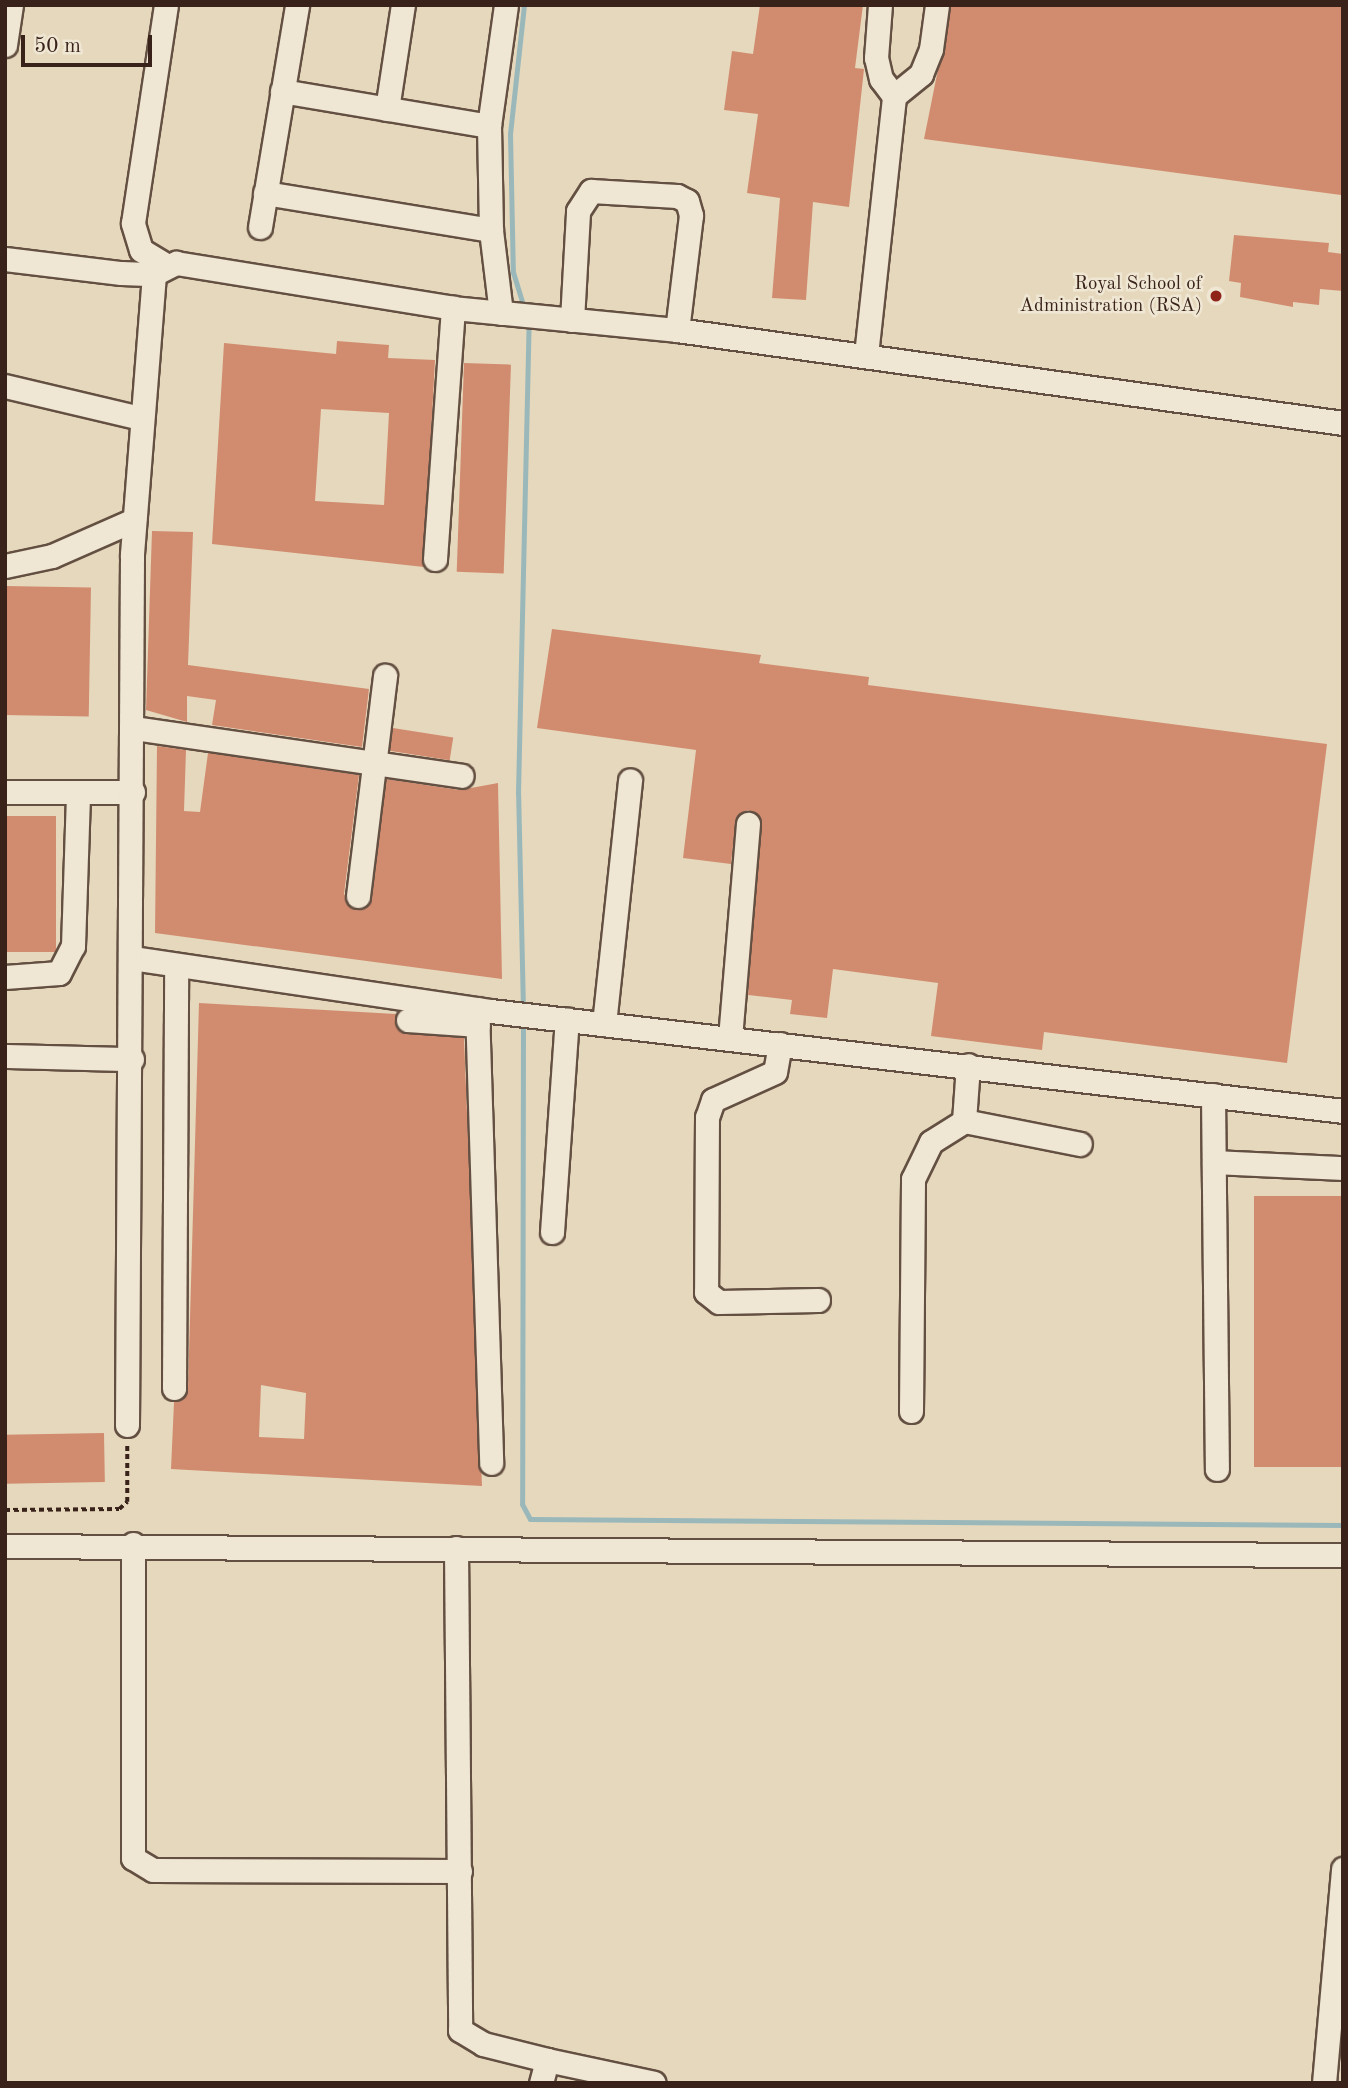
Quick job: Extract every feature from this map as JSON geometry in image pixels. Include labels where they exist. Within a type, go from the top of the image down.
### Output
[{"type":"street","points":[[5,45],[11,5]]},
{"type":"street","points":[[160,270],[141,250],[133,223],[166,5]]},
{"type":"street","points":[[260,227],[297,5]]},
{"type":"street","points":[[387,109],[403,5]]},
{"type":"street","points":[[505,313],[491,229],[489,126],[506,5]]},
{"type":"street","points":[[866,355],[894,96],[881,79],[876,58],[880,5]]},
{"type":"street","points":[[894,96],[920,74],[931,49],[937,5]]},
{"type":"street","points":[[282,91],[489,126]]},
{"type":"street","points":[[572,320],[578,211],[591,191],[677,196],[687,201],[691,215],[677,330]]},
{"type":"street","points":[[265,193],[491,229]]},
{"type":"street","points":[[5,259],[283,278],[453,308],[677,330],[1343,423]]},
{"type":"street","points":[[127,1425],[132,1059],[134,520],[140,418],[160,270]]},
{"type":"street","points":[[435,559],[453,308]]},
{"type":"street","points":[[5,386],[140,418]]},
{"type":"street","points":[[5,566],[52,556],[134,520]]},
{"type":"street","points":[[358,896],[385,676]]},
{"type":"street","points":[[134,728],[462,776]]},
{"type":"street","points":[[604,1024],[631,780]]},
{"type":"street","points":[[5,792],[133,792]]},
{"type":"street","points":[[5,976],[59,973],[73,946],[78,792]]},
{"type":"street","points":[[730,1038],[748,824]]},
{"type":"street","points":[[132,958],[482,1015],[561,1019],[1343,1111]]},
{"type":"street","points":[[174,1388],[176,965]]},
{"type":"street","points":[[408,1020],[482,1015]]},
{"type":"street","points":[[482,1015],[491,1462]]},
{"type":"street","points":[[552,1232],[561,1019]]},
{"type":"street","points":[[780,1044],[775,1072],[713,1100],[707,1117],[706,1292],[719,1302],[818,1300]]},
{"type":"street","points":[[5,1056],[132,1059]]},
{"type":"street","points":[[964,1121],[968,1065]]},
{"type":"street","points":[[1213,1095],[1217,1469]]},
{"type":"street","points":[[911,1411],[913,1179],[931,1142],[964,1121],[1080,1144]]},
{"type":"street","points":[[1214,1162],[1343,1168]]},
{"type":"street","points":[[133,1544],[133,1858],[152,1870],[460,1871]]},
{"type":"street","points":[[5,1546],[133,1544],[1343,1556]]},
{"type":"street","points":[[456,1548],[460,2030],[471,2040],[654,2083]]},
{"type":"street","points":[[1331,2074],[1343,1869]]},
{"type":"street","points":[[541,2083],[547,2060]]},
{"type":"path","points":[[5,1510],[119,1509],[127,1502],[127,1425]]},
{"type":"building","points":[[760,5],[863,5],[855,68],[864,69],[849,207],[813,202],[806,300],[772,298],[780,198],[747,193],[758,114],[724,110],[732,51],[753,54]]},
{"type":"building","points":[[951,5],[1343,5],[1341,195],[924,139]]},
{"type":"building","points":[[1234,235],[1329,243],[1328,252],[1343,254],[1343,291],[1320,289],[1319,305],[1293,302],[1293,307],[1240,297],[1241,283],[1229,281]]},
{"type":"building","points":[[337,341],[389,345],[388,358],[435,360],[424,567],[212,544],[224,343],[336,354]],"holes":[[[321,409],[389,413],[384,505],[315,501]]]},
{"type":"building","points":[[464,363],[511,365],[504,574],[457,572]]},
{"type":"building","points":[[152,531],[193,532],[188,665],[369,689],[362,747],[212,725],[216,700],[187,696],[187,722],[146,710]]},
{"type":"building","points":[[5,586],[91,588],[89,716],[5,715]]},
{"type":"building","points":[[552,629],[761,655],[759,663],[869,677],[868,685],[1327,744],[1287,1063],[1044,1032],[1042,1050],[931,1036],[938,983],[833,969],[827,1018],[790,1014],[792,1000],[748,995],[760,817],[748,810],[736,817],[731,864],[683,858],[696,750],[537,728]]},
{"type":"building","points":[[393,728],[453,738],[450,760],[389,751]]},
{"type":"building","points":[[157,746],[186,750],[184,811],[200,812],[208,753],[359,775],[344,894],[357,910],[372,898],[386,779],[460,790],[498,783],[502,979],[155,933]]},
{"type":"building","points":[[5,816],[56,816],[56,952],[5,952]]},
{"type":"building","points":[[199,1003],[396,1014],[401,1032],[464,1038],[482,1486],[171,1469],[174,1402],[188,1388]],"holes":[[[261,1385],[306,1393],[304,1439],[259,1437]]]},
{"type":"building","points":[[1254,1196],[1343,1196],[1343,1467],[1254,1467]]},
{"type":"building","points":[[104,1433],[105,1482],[6,1484],[5,1435]]},
{"type":"waterway","points":[[524,5],[510,134],[513,272],[524,307]]},
{"type":"waterway","points":[[523,1009],[518,793],[529,320]]},
{"type":"waterway","points":[[523,1019],[522,1504],[530,1519],[1343,1525]]},
{"type":"place","name":"Royal School of Administration (RSA)","points":[[1216,296]]}]
